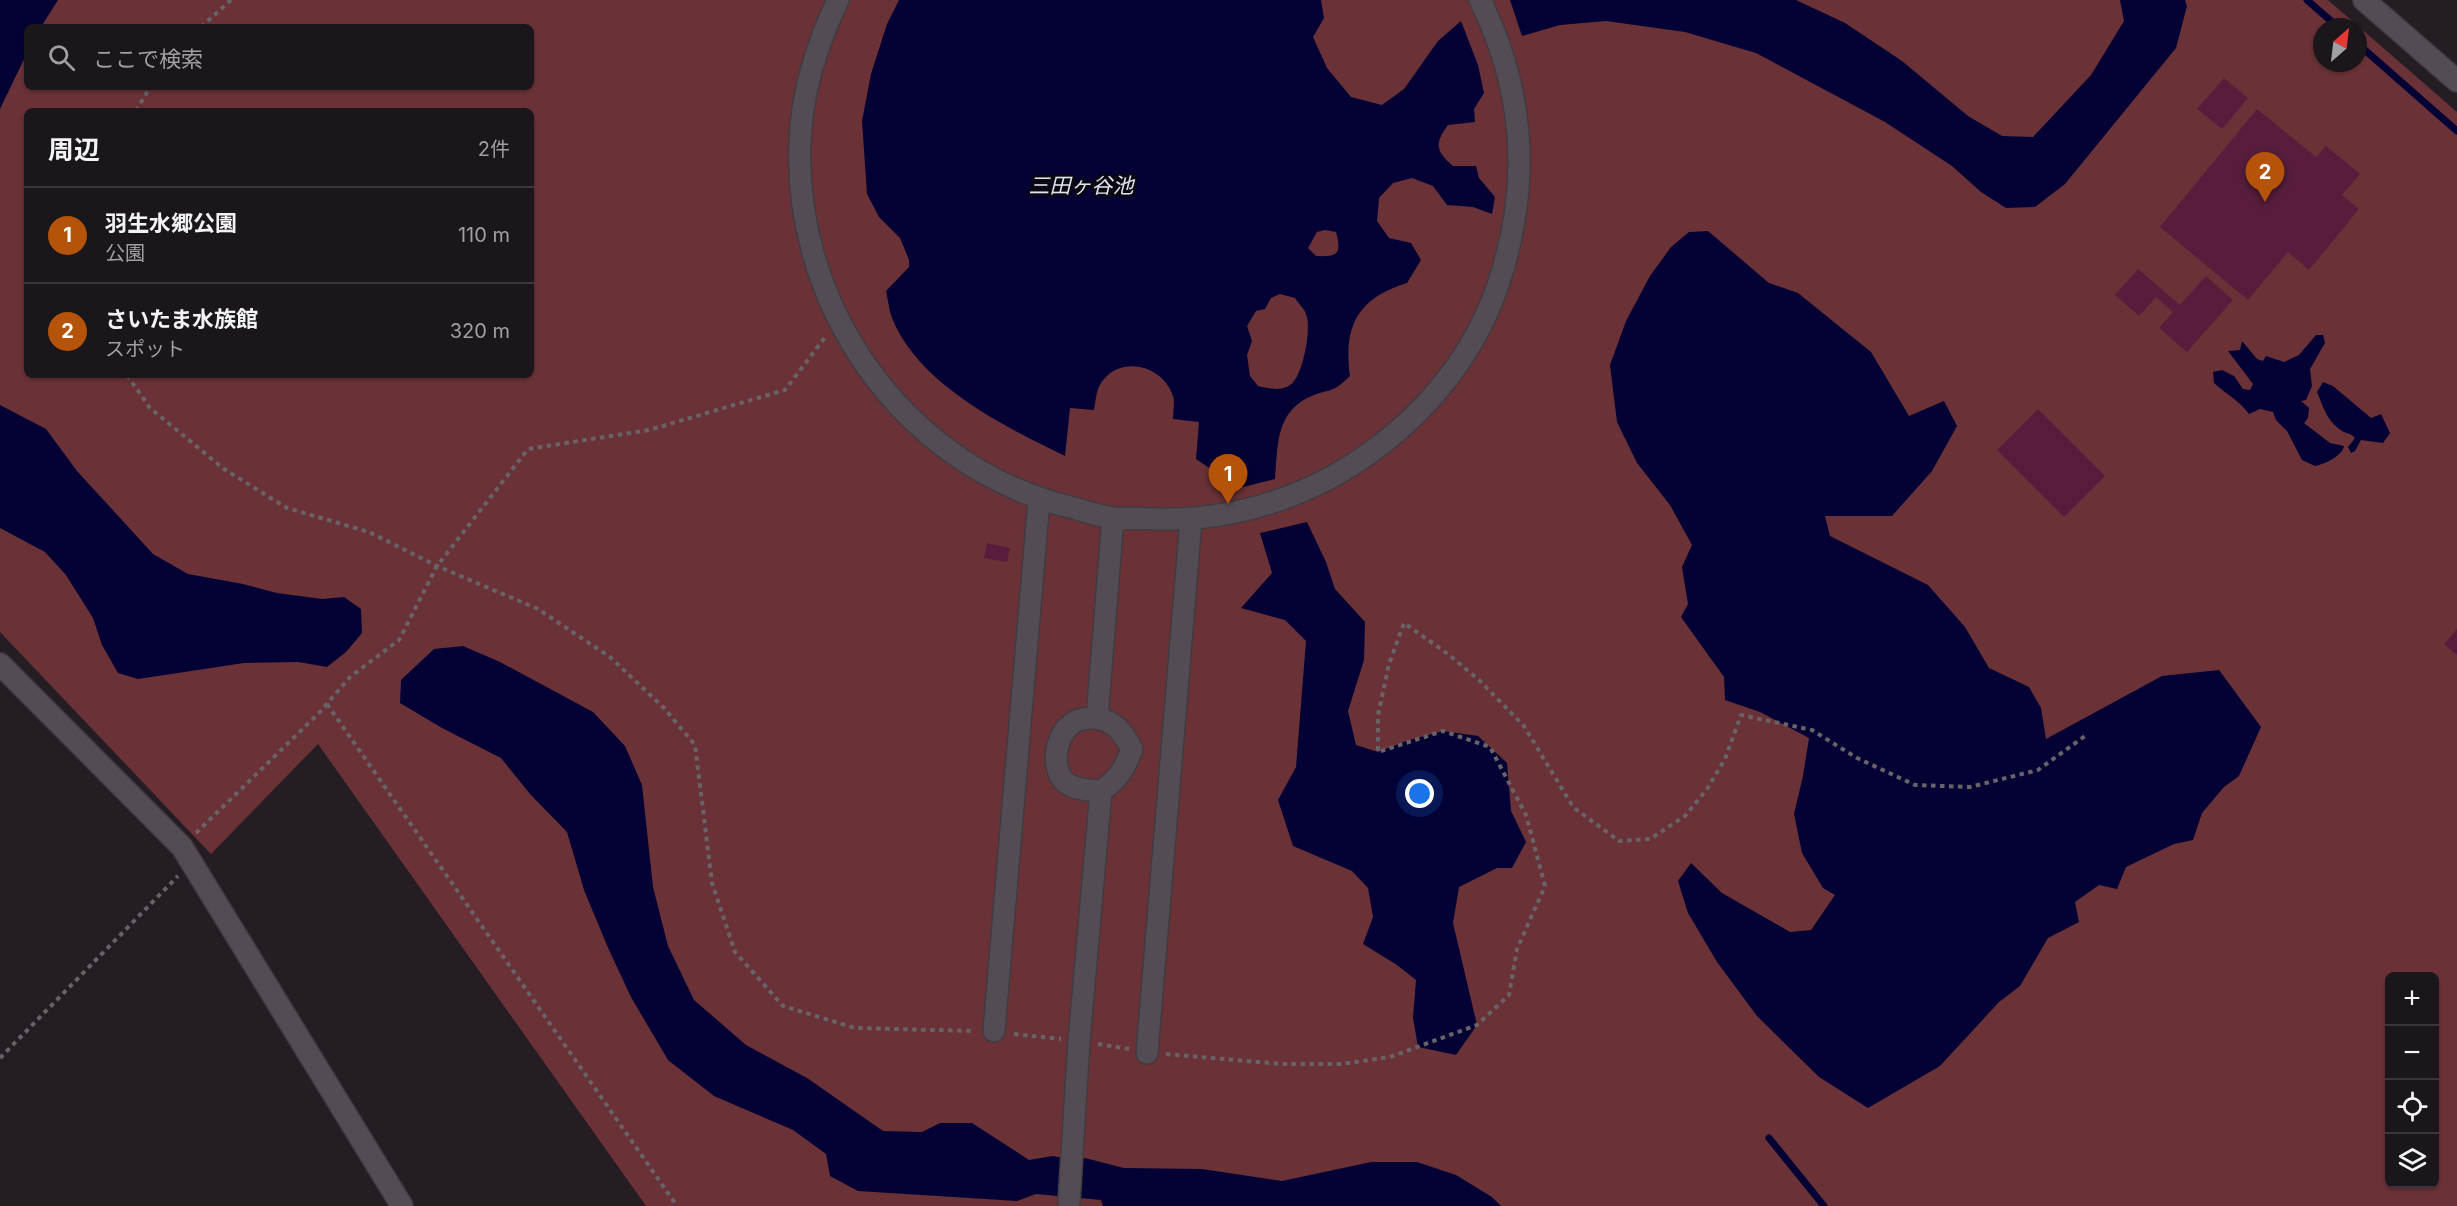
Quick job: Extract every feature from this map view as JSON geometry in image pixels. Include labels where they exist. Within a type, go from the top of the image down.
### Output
[{"type":"street","points":[[838,0],[825,28],[810,76],[801,125],[800,176],[806,226],[818,274],[838,321],[866,368],[901,410],[942,447],[988,477],[1039,500],[1113,518],[1191,520],[1268,504],[1300,493],[1350,468],[1395,435],[1426,404],[1467,351],[1492,302],[1506,259],[1519,194],[1519,138],[1511,83],[1495,30],[1480,0]]},
{"type":"street","points":[[2364,0],[2457,81]]},
{"type":"street","points":[[994,1031],[1039,500]]},
{"type":"street","points":[[1098,718],[1113,518]]},
{"type":"street","points":[[1147,1053],[1191,520]]},
{"type":"street","points":[[0,664],[187,854],[402,1206]]},
{"type":"street","points":[[1082,718],[1098,718],[1108,720],[1118,727],[1132,749],[1122,774],[1112,784],[1101,791],[1075,788],[1064,781],[1057,766],[1056,753],[1059,742],[1071,725],[1082,718]]},
{"type":"street","points":[[1069,1202],[1079,1041],[1101,791]]},
{"type":"path","points":[[204,24],[231,0]]},
{"type":"path","points":[[138,108],[148,90]]},
{"type":"path","points":[[0,1058],[350,677],[399,640],[437,566],[528,449],[649,430],[785,390],[838,321]]},
{"type":"path","points":[[327,704],[677,1206]]},
{"type":"path","points":[[1741,715],[1812,730],[1857,758],[1915,785],[1970,787],[2038,770],[2085,736]]},
{"type":"shaded area","points":[[0,0],[2328,0],[2349,18],[2313,18],[2313,72],[2367,72],[2367,34],[2457,112],[2457,1206],[646,1206],[318,744],[211,854],[0,632]]},
{"type":"water","points":[[0,0],[58,0],[43,24],[24,24],[24,59],[0,109]]},
{"type":"water","name":"三田ヶ谷池","points":[[899,0],[1321,0],[1324,18],[1313,37],[1327,68],[1351,97],[1382,105],[1404,89],[1438,41],[1461,21],[1478,65],[1484,93],[1474,109],[1475,122],[1448,125],[1440,137],[1439,147],[1443,156],[1453,166],[1476,166],[1479,178],[1495,197],[1492,214],[1473,207],[1447,205],[1433,186],[1412,178],[1393,183],[1379,198],[1377,221],[1389,238],[1411,243],[1421,260],[1407,283],[1376,297],[1358,316],[1349,342],[1350,376],[1336,388],[1301,402],[1285,419],[1278,441],[1275,479],[1239,488],[1196,459],[1199,422],[1173,419],[1174,398],[1168,386],[1152,372],[1132,366],[1122,367],[1112,372],[1101,382],[1094,410],[1070,408],[1065,456],[991,417],[942,383],[904,342],[892,318],[886,291],[909,267],[909,260],[900,238],[879,217],[867,194],[862,121],[871,74],[887,24]],"holes":[[[1325,230],[1336,232],[1338,250],[1334,255],[1316,256],[1308,248],[1317,232]],[[1280,294],[1295,298],[1306,314],[1308,329],[1305,351],[1295,380],[1286,387],[1274,389],[1258,386],[1250,376],[1247,355],[1252,341],[1247,326],[1256,311],[1265,309],[1271,298]]]},
{"type":"water","points":[[1510,0],[1796,0],[1845,23],[1902,61],[1968,116],[2002,136],[2033,137],[2091,75],[2124,21],[2120,0],[2185,0],[2187,6],[2176,48],[2065,184],[2035,207],[2006,208],[1981,192],[1952,166],[1885,122],[1756,53],[1685,32],[1606,21],[1560,25],[1522,36]]},
{"type":"water","points":[[1708,231],[1769,283],[1798,293],[1871,352],[1909,416],[1944,401],[1957,426],[1932,471],[1892,516],[1825,516],[1830,536],[1928,585],[1965,627],[1989,668],[2029,687],[2041,708],[2046,739],[2162,676],[2219,670],[2261,727],[2239,776],[2224,787],[2202,813],[2193,840],[2174,844],[2126,867],[2117,889],[2099,885],[2075,902],[2079,922],[2048,938],[2020,986],[1999,1002],[1940,1066],[1868,1108],[1819,1077],[1757,1016],[1717,962],[1688,913],[1678,881],[1691,863],[1722,893],[1790,932],[1811,930],[1835,895],[1823,888],[1802,853],[1794,814],[1809,738],[1760,712],[1725,700],[1724,677],[1681,617],[1688,604],[1682,567],[1692,545],[1670,505],[1637,463],[1617,422],[1610,365],[1626,321],[1650,276],[1671,247],[1689,232]]},
{"type":"water","points":[[2316,335],[2323,335],[2325,343],[2310,369],[2312,386],[2306,400],[2301,401],[2309,408],[2308,418],[2304,423],[2330,443],[2344,446],[2337,456],[2315,466],[2302,460],[2287,431],[2276,420],[2273,412],[2260,409],[2249,414],[2214,383],[2213,372],[2222,370],[2234,376],[2243,389],[2250,390],[2253,384],[2228,351],[2240,350],[2242,341],[2257,359],[2263,361],[2266,356],[2284,362],[2299,355]]},
{"type":"water","points":[[2323,382],[2333,386],[2371,418],[2381,414],[2390,433],[2383,443],[2361,440],[2355,451],[2351,453],[2348,447],[2355,438],[2341,431],[2331,421],[2317,392]]},
{"type":"water","points":[[0,405],[46,429],[77,471],[153,554],[188,574],[277,593],[322,599],[344,597],[361,609],[362,633],[346,652],[327,667],[298,662],[244,663],[138,679],[118,673],[102,645],[93,618],[66,575],[45,552],[0,528]]},
{"type":"water","points":[[1307,522],[1326,562],[1335,589],[1365,622],[1364,660],[1348,711],[1356,745],[1378,752],[1406,741],[1443,731],[1478,736],[1507,763],[1511,811],[1526,842],[1512,868],[1497,868],[1459,887],[1453,923],[1477,1025],[1456,1055],[1418,1047],[1413,1018],[1416,980],[1363,944],[1373,917],[1368,888],[1352,871],[1293,846],[1278,800],[1296,767],[1306,641],[1285,620],[1241,608],[1272,573],[1260,533]]},
{"type":"water","points":[[463,646],[500,662],[593,712],[625,746],[642,785],[653,887],[668,946],[694,1000],[746,1045],[807,1078],[883,1131],[922,1132],[940,1123],[972,1123],[1029,1160],[1053,1156],[1073,1160],[1085,1158],[1124,1168],[1202,1169],[1282,1181],[1371,1162],[1417,1162],[1456,1175],[1492,1197],[1501,1206],[1103,1206],[1101,1200],[1036,1194],[1017,1201],[858,1191],[830,1176],[826,1154],[793,1130],[714,1096],[668,1060],[631,997],[609,950],[584,890],[567,832],[530,794],[501,758],[442,728],[400,703],[401,680],[434,649]]},
{"type":"building","points":[[2224,78],[2248,98],[2222,129],[2197,109]]},
{"type":"building","points":[[2257,109],[2316,157],[2326,146],[2360,174],[2342,195],[2359,209],[2309,270],[2288,252],[2248,300],[2160,227]]},
{"type":"building","points":[[2138,269],[2180,305],[2206,276],[2233,300],[2187,352],[2159,328],[2173,312],[2156,297],[2139,316],[2115,295]]},
{"type":"building","points":[[2038,409],[2105,476],[2064,517],[1997,450]]},
{"type":"building","points":[[987,543],[1010,548],[1007,562],[984,558]]},
{"type":"building","points":[[2457,629],[2457,655],[2444,644]]},
{"type":"waterway","points":[[2307,0],[2328,18]]},
{"type":"waterway","points":[[2367,52],[2457,131]]},
{"type":"waterway","points":[[1769,1138],[1824,1206]]},
{"type":"place","name":"さいたま水族館","points":[[2265,202]]},
{"type":"place","name":"羽生水郷公園","points":[[1228,504]]}]
